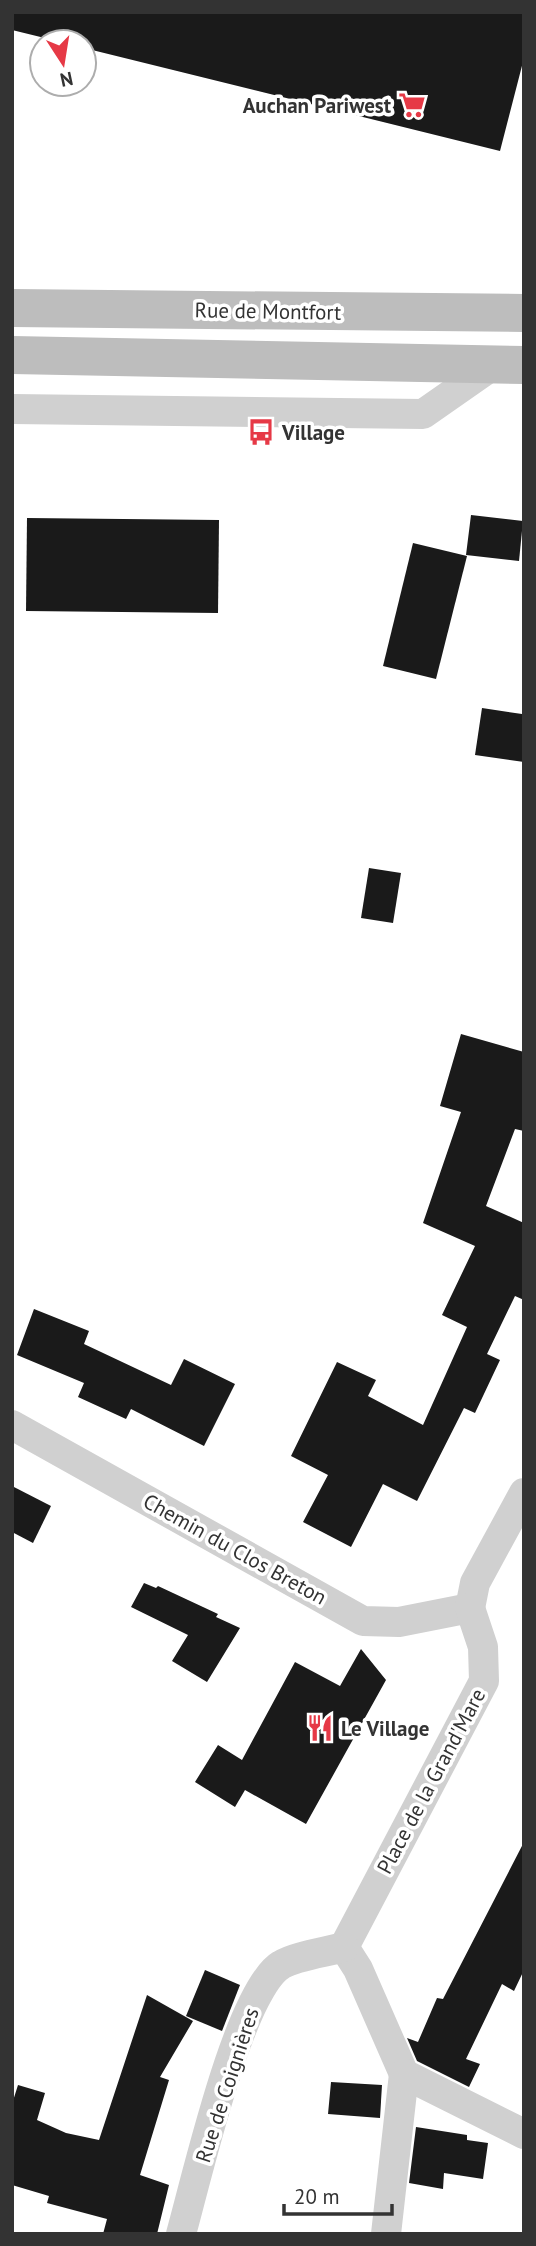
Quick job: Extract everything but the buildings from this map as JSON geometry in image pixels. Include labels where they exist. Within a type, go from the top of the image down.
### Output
[{"type":"street","name":"Rue de Montfort","points":[[12,308],[524,313]]},
{"type":"street","points":[[12,355],[510,364]]},
{"type":"street","points":[[12,409],[423,414],[510,364]]},
{"type":"street","name":"Chemin du Clos Breton","points":[[12,1425],[363,1621],[399,1622],[470,1608]]},
{"type":"street","points":[[470,1608],[475,1583],[524,1493]]},
{"type":"street","name":"Place de la Grand'Mare","points":[[344,1947],[484,1681],[483,1647],[470,1608]]},
{"type":"street","points":[[344,1947],[358,1969],[404,2074],[386,2234]]},
{"type":"street","name":"Rue de Coignières","points":[[181,2234],[230,2063],[260,1989],[281,1965],[344,1947]]},
{"type":"street","points":[[404,2074],[524,2134]]},
{"type":"place","name":"Auchan Pariwest","points":[[412,105]]},
{"type":"place","name":"Village","points":[[261,432]]},
{"type":"place","name":"Le Village","points":[[320,1728]]}]
